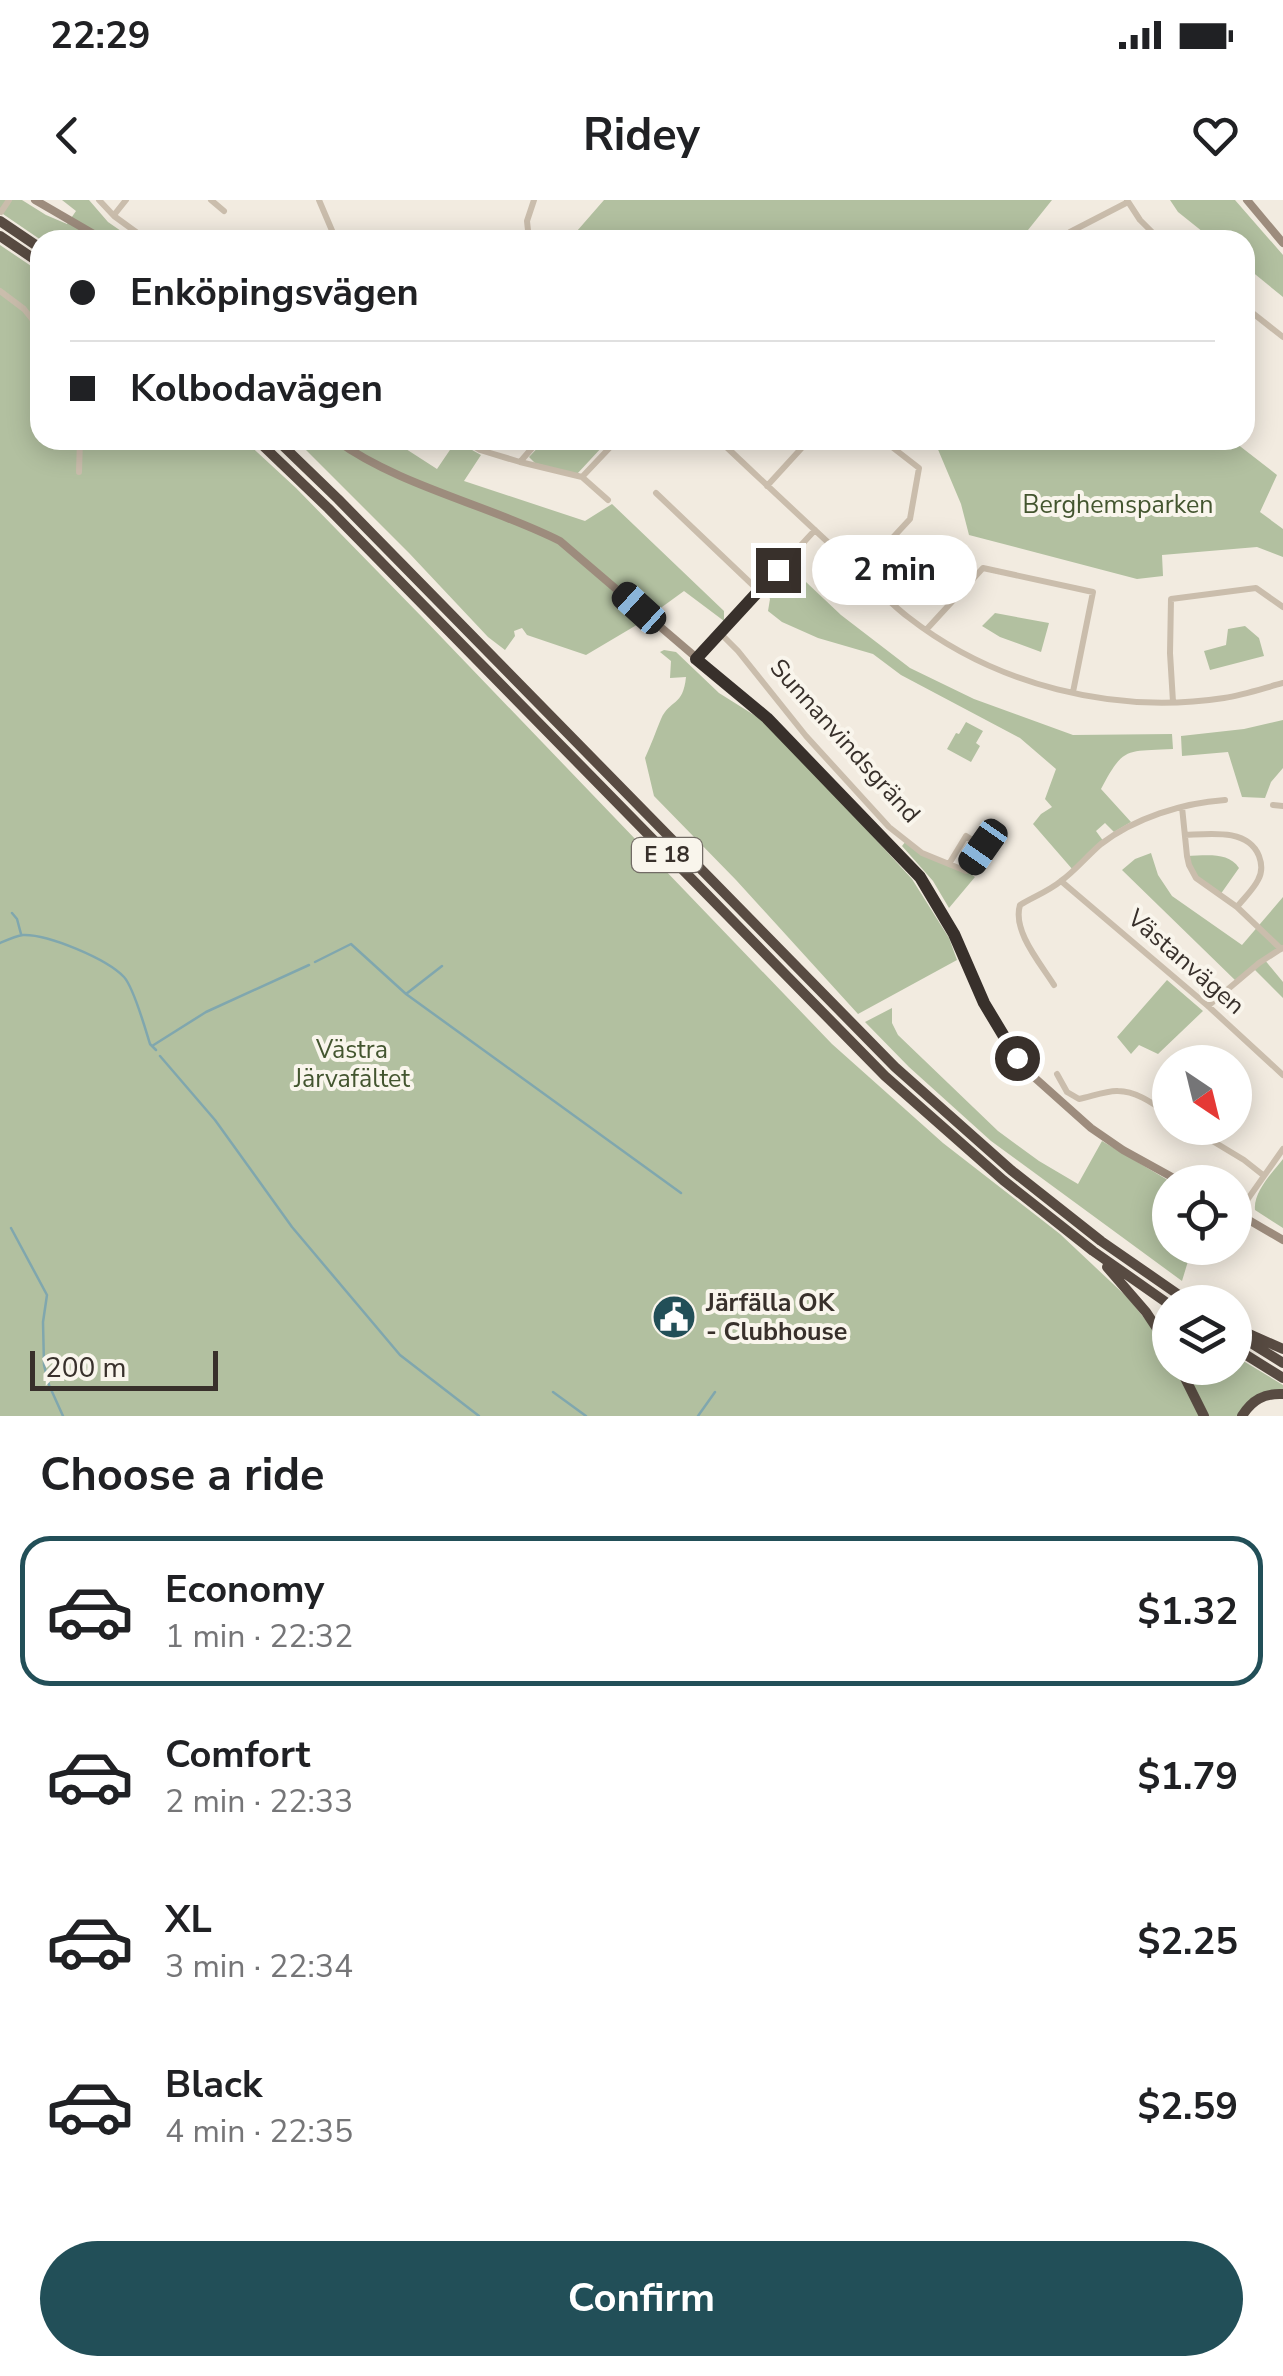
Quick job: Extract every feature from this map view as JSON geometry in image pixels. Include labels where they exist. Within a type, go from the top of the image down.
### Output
[{"type":"highway","points":[[0,221],[30,241]]},
{"type":"highway","points":[[0,236],[30,257]]},
{"type":"highway","name":"E 18","points":[[267,450],[873,1065],[962,1146],[1152,1293]]},
{"type":"highway","name":"E 18","points":[[287,450],[894,1068],[1053,1204],[1165,1285]]},
{"type":"highway","points":[[1094,1252],[1152,1321]]},
{"type":"highway","points":[[1252,1337],[1283,1349]]},
{"type":"highway","points":[[1252,1341],[1283,1362]]},
{"type":"highway","points":[[1252,1359],[1283,1378]]},
{"type":"highway","points":[[1188,1385],[1204,1416]]},
{"type":"highway","points":[[1242,1416],[1262,1396],[1283,1394]]},
{"type":"street","points":[[1,212],[8,200]]},
{"type":"street","points":[[35,200],[87,230]]},
{"type":"street","points":[[99,200],[133,230]]},
{"type":"street","points":[[114,216],[126,200]]},
{"type":"street","points":[[211,200],[224,211]]},
{"type":"street","points":[[319,200],[332,230]]},
{"type":"street","points":[[1247,200],[1283,243]]},
{"type":"street","points":[[1074,230],[1127,201],[1150,230]]},
{"type":"street","points":[[528,230],[531,202]]},
{"type":"street","points":[[0,291],[30,316]]},
{"type":"street","points":[[1255,315],[1283,336]]},
{"type":"street","points":[[79,472],[80,450]]},
{"type":"street","points":[[352,450],[382,468],[560,540],[767,718],[920,877],[954,934],[984,1003],[1017,1058],[1092,1128],[1152,1166]]},
{"type":"street","points":[[480,450],[582,478],[608,500]]},
{"type":"street","points":[[520,462],[531,450]]},
{"type":"street","points":[[582,478],[608,450]]},
{"type":"street","points":[[730,450],[906,615],[970,657],[1013,676],[1050,688],[1119,700],[1173,702],[1224,698],[1283,682]]},
{"type":"street","points":[[768,486],[800,450]]},
{"type":"street","points":[[861,572],[910,519],[919,468],[896,450]]},
{"type":"street","points":[[656,493],[759,591]]},
{"type":"street","points":[[696,659],[815,530]]},
{"type":"street","points":[[926,630],[982,568],[1092,592],[1073,692]]},
{"type":"street","points":[[1173,702],[1171,598],[1256,588],[1283,607]]},
{"type":"street","name":"Sunnanvindsgränd","points":[[720,633],[889,827],[922,853],[949,864]]},
{"type":"street","points":[[1054,986],[1030,947],[1017,915],[1020,905],[1061,882],[1102,844],[1130,826],[1207,801],[1225,800]]},
{"type":"street","points":[[1273,806],[1283,806]]},
{"type":"street","points":[[1182,808],[1188,865],[1196,878],[1237,906],[1282,948],[1258,962],[1208,1006]]},
{"type":"street","points":[[1185,835],[1230,835],[1256,850],[1262,867],[1258,880],[1237,906]]},
{"type":"street","points":[[966,836],[983,847],[966,871],[949,864],[966,836]]},
{"type":"street","name":"Västanvägen","points":[[1061,882],[1283,1075]]},
{"type":"street","points":[[1057,1074],[1068,1092],[1078,1099],[1116,1090],[1137,1094],[1152,1104]]},
{"type":"street","points":[[1219,1145],[1263,1176]]},
{"type":"street","points":[[1252,1191],[1283,1150]]},
{"type":"street","points":[[1252,1222],[1283,1240]]},
{"type":"green space","points":[[0,200],[22,200],[67,224],[76,211],[62,200],[89,200],[120,230],[30,232],[0,212]]},
{"type":"green space","points":[[604,200],[1052,200],[1028,230],[578,230]]},
{"type":"green space","points":[[1170,200],[1235,200],[1283,255],[1283,297],[1255,274],[1255,230],[1200,230]]},
{"type":"green space","name":"Västra Järvafältet","points":[[0,245],[30,265],[30,450],[255,450],[422,617],[832,1044],[943,1143],[1060,1234],[1128,1298],[1152,1328],[1152,1385],[1184,1385],[1199,1416],[0,1416]]},
{"type":"green space","points":[[306,450],[408,450],[437,469],[450,450],[472,450],[481,455],[464,481],[585,521],[612,504],[724,611],[724,621],[684,591],[586,655],[527,635],[522,628],[514,631],[515,636],[505,650]]},
{"type":"green space","points":[[536,450],[599,450],[577,474],[535,463],[529,457]]},
{"type":"green space","name":"Berghemsparken","points":[[938,450],[1245,450],[1277,475],[1260,512],[1283,529],[1283,557],[1257,547],[1162,555],[1163,576],[1137,579],[969,535],[961,504]]},
{"type":"green space","points":[[788,565],[841,615],[910,668],[974,699],[1073,735],[1172,734],[1173,749],[1128,754],[1115,765],[1101,789],[1131,822],[1114,832],[1105,823],[1096,831],[1104,842],[1073,870],[1033,824],[1052,807],[1045,799],[1056,769],[1020,738],[901,675],[873,654],[818,638],[782,622],[768,611],[770,599],[765,590]]},
{"type":"green space","points":[[995,613],[1049,623],[1041,652],[982,626]]},
{"type":"green space","points":[[1245,626],[1259,638],[1264,656],[1210,670],[1204,651],[1226,645],[1228,629]]},
{"type":"green space","points":[[660,652],[676,652],[719,693],[765,722],[812,770],[912,879],[949,938],[957,960],[858,1014],[654,796],[645,758],[665,713],[682,693],[686,677],[670,678],[671,661]]},
{"type":"green space","points":[[1283,720],[1283,768],[1271,782],[1265,798],[1242,797],[1228,752],[1182,756],[1181,736]]},
{"type":"green space","points":[[966,722],[983,731],[971,762],[947,749]]},
{"type":"green space","points":[[906,841],[975,877],[949,908],[933,881],[902,846]]},
{"type":"green space","points":[[1151,853],[1158,875],[1172,896],[1242,945],[1283,897],[1283,948],[1264,959],[1283,982],[1283,998],[1253,968],[1237,982],[1122,870]]},
{"type":"green space","points":[[1187,856],[1222,857],[1239,868],[1220,895],[1196,878]]},
{"type":"green space","points":[[1167,980],[1203,1011],[1167,1045],[1152,1045],[1152,1051],[1139,1045],[1131,1054],[1117,1037]]},
{"type":"green space","points":[[892,1008],[892,1023],[898,1035],[998,1131],[1078,1184],[1102,1141],[1152,1171],[1152,1259],[991,1141],[865,1022]]},
{"type":"green space","points":[[1283,1159],[1283,1228],[1255,1210],[1255,1203]]},
{"type":"green space","points":[[1160,1265],[1187,1265],[1182,1281]]},
{"type":"green space","points":[[1252,1366],[1283,1385],[1283,1390],[1256,1396],[1237,1416],[1208,1416],[1192,1385],[1252,1385]]},
{"type":"waterway","points":[[12,913],[21,934]]},
{"type":"waterway","points":[[0,943],[23,935],[47,939],[116,970],[132,990],[150,1044],[156,1050]]},
{"type":"waterway","points":[[315,962],[351,944],[406,994],[442,966]]},
{"type":"waterway","points":[[152,1046],[206,1012],[309,965]]},
{"type":"waterway","points":[[406,994],[681,1193]]},
{"type":"waterway","points":[[160,1056],[215,1120],[292,1227],[400,1355],[479,1416]]},
{"type":"waterway","points":[[11,1228],[47,1295],[44,1365],[63,1416]]},
{"type":"waterway","points":[[553,1392],[586,1416]]},
{"type":"waterway","points":[[698,1416],[715,1392]]},
{"type":"place","name":"Järfälla OK - Clubhouse","points":[[674,1317]]},
{"type":"route","points":[[778,570],[696,659],[767,718],[920,877],[954,934],[984,1003],[1017,1058]]}]
